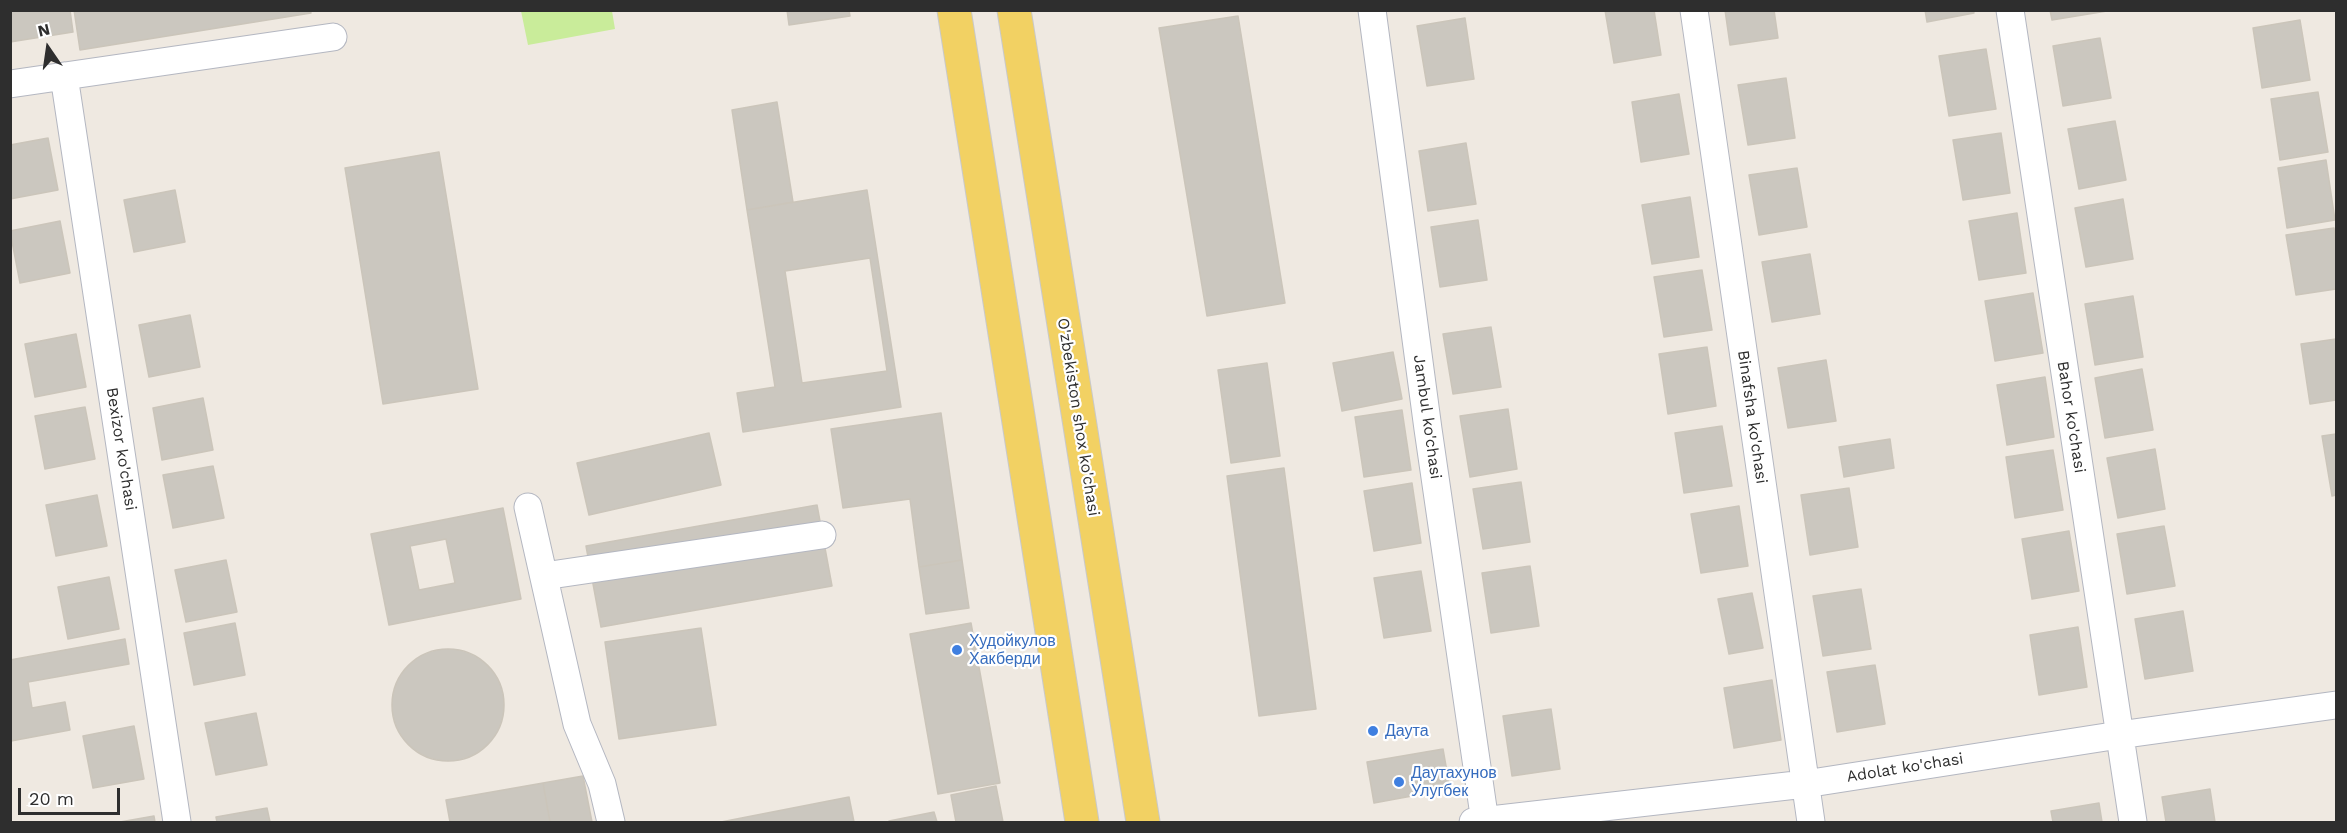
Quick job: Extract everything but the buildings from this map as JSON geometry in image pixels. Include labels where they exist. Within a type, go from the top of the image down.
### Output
[{"type":"main road","points":[[954,10],[1082,822]]},
{"type":"main road","name":"O'zbekiston shox ko'chasi","points":[[1014,10],[1143,822]]},
{"type":"street","name":"Jambul ko'chasi","points":[[1372,10],[1481,822]]},
{"type":"street","name":"Binafsha ko'chasi","points":[[1694,10],[1811,822]]},
{"type":"street","name":"Bahor ko'chasi","points":[[2010,10],[2133,822]]},
{"type":"street","points":[[10,84],[333,37]]},
{"type":"street","name":"Bexizor ko'chasi","points":[[64,76],[177,822]]},
{"type":"street","points":[[528,507],[577,724],[602,784],[611,822]]},
{"type":"street","points":[[544,576],[822,535]]},
{"type":"street","name":"Adolat ko'chasi","points":[[1481,822],[1805,784],[2119,735],[2337,705]]},
{"type":"green space","points":[[521,11],[612,11],[615,29],[528,45]]},
{"type":"place","name":"Худойкулов Хакберди","points":[[957,650]]},
{"type":"place","name":"Даута","points":[[1373,731]]},
{"type":"place","name":"Даутахунов Улугбек","points":[[1399,782]]}]
